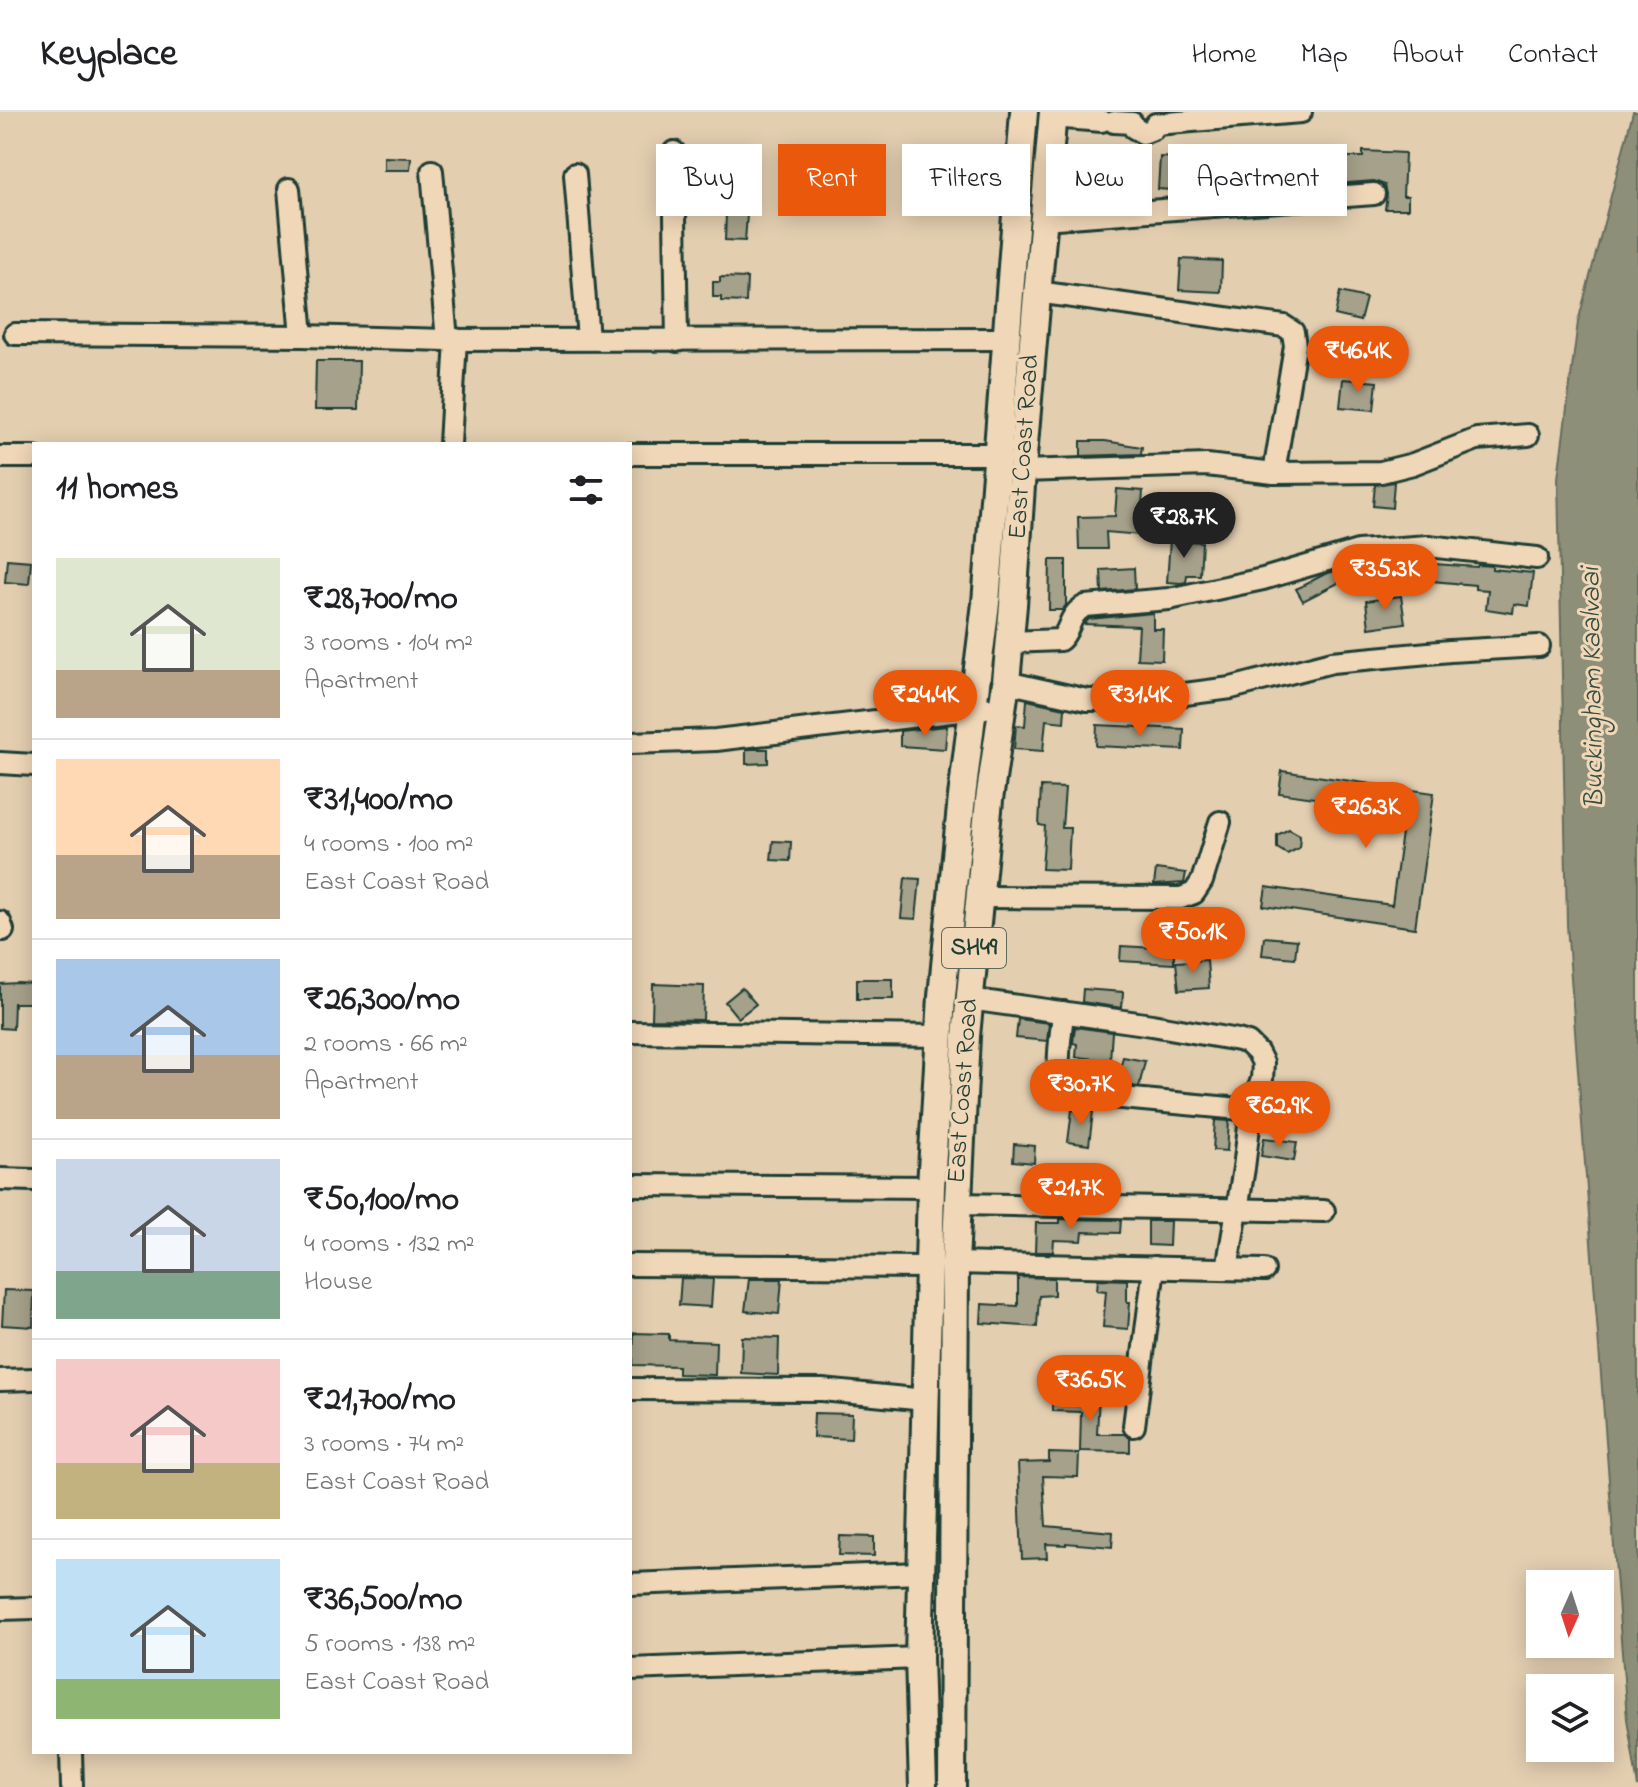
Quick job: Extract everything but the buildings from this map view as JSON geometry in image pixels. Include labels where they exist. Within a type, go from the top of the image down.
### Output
[{"type":"main road","name":"East Coast Road","points":[[923,1787],[919,1658],[931,1187],[940,1036],[960,812],[986,603],[1024,112]]},
{"type":"main road","name":"East Coast Road","points":[[952,1787],[955,1263],[969,999],[1010,642],[1053,114]]},
{"type":"street","points":[[1053,114],[1121,119],[1143,133],[1153,129],[1154,118],[1301,112]]},
{"type":"street","points":[[432,171],[452,340],[450,442]]},
{"type":"street","points":[[575,174],[588,339]]},
{"type":"street","points":[[289,189],[302,336]]},
{"type":"street","points":[[1043,219],[1374,194]]},
{"type":"street","points":[[675,216],[677,341]]},
{"type":"street","points":[[1037,292],[1284,326],[1293,332],[1295,346],[1274,473]]},
{"type":"street","points":[[15,334],[452,340],[1006,339]]},
{"type":"street","points":[[1022,471],[1207,465],[1274,473],[1381,472],[1413,464],[1477,439],[1528,435]]},
{"type":"street","points":[[632,454],[996,454]]},
{"type":"street","points":[[0,457],[32,457]]},
{"type":"street","points":[[1010,642],[1060,640],[1076,611],[1085,606],[1169,599],[1263,579],[1358,551],[1428,546],[1537,558]]},
{"type":"street","points":[[632,743],[716,740],[973,710],[1003,694],[1087,700],[1146,699],[1231,688],[1332,662],[1539,646]]},
{"type":"street","points":[[0,763],[32,765]]},
{"type":"street","points":[[979,897],[1181,898],[1194,893],[1202,881],[1220,822]]},
{"type":"street","points":[[969,999],[1152,1025],[1248,1043],[1258,1053],[1263,1063],[1262,1079],[1251,1110],[1227,1269]]},
{"type":"street","points":[[1063,1012],[1058,1080],[1063,1091],[1251,1110]]},
{"type":"street","points":[[632,1032],[940,1036]]},
{"type":"street","points":[[0,1179],[32,1180]]},
{"type":"street","points":[[632,1185],[931,1187]]},
{"type":"street","points":[[957,1204],[1235,1212],[1324,1211]]},
{"type":"street","points":[[955,1263],[1264,1270]]},
{"type":"street","points":[[632,1265],[929,1267]]},
{"type":"street","points":[[1134,1426],[1154,1267]]},
{"type":"street","points":[[0,1380],[32,1379]]},
{"type":"street","points":[[632,1389],[822,1390],[926,1400]]},
{"type":"street","points":[[632,1584],[921,1573]]},
{"type":"street","points":[[0,1609],[32,1608]]},
{"type":"street","points":[[632,1669],[919,1658]]},
{"type":"street","points":[[71,1754],[72,1787]]},
{"type":"water","name":"Buckingham Kaalvaai","points":[[1633,112],[1638,112],[1638,1787],[1627,1719],[1567,925],[1558,478],[1578,322]]}]
